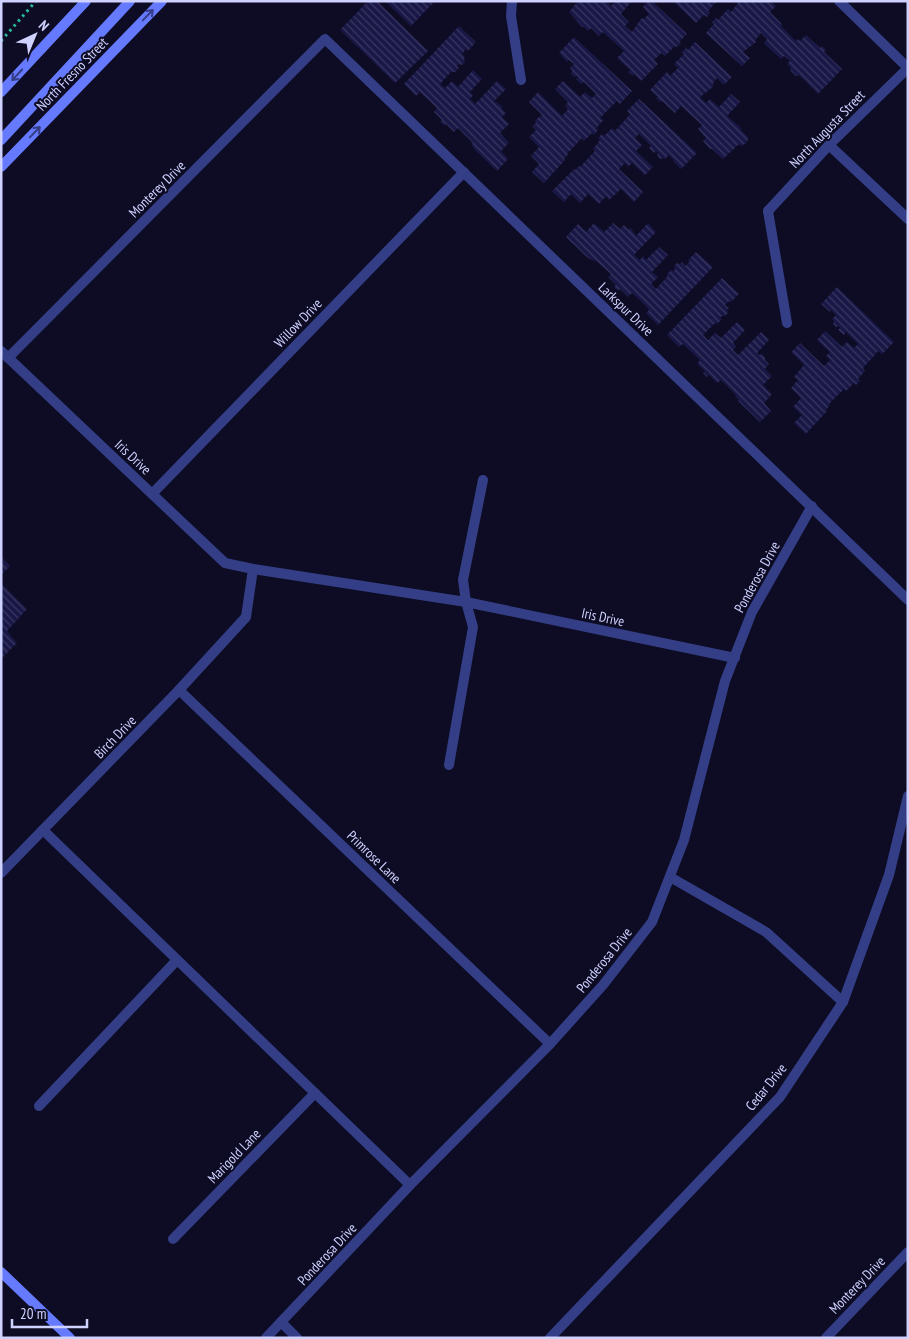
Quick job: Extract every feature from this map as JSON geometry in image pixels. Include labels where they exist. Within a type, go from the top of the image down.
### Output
[{"type":"main road","points":[[1,92],[86,1]]},
{"type":"main road","points":[[1,140],[130,1]]},
{"type":"main road","name":"North Fresno Street","points":[[1,167],[162,1]]},
{"type":"main road","points":[[1,1272],[70,1338]]},
{"type":"street","points":[[512,1],[511,16],[522,80]]},
{"type":"street","points":[[839,1],[908,68]]},
{"type":"street","name":"Larkspur Drive","points":[[325,39],[908,600]]},
{"type":"street","name":"Monterey Drive","points":[[5,354],[325,39]]},
{"type":"street","name":"North Augusta Street","points":[[787,323],[768,211],[829,145],[908,68]]},
{"type":"street","points":[[829,145],[908,219]]},
{"type":"street","name":"Willow Drive","points":[[152,494],[464,172]]},
{"type":"street","name":"Iris Drive","points":[[5,354],[225,564],[466,602],[734,658]]},
{"type":"street","points":[[448,765],[473,627],[466,602],[463,580],[483,480]]},
{"type":"street","name":"Ponderosa Drive","points":[[266,1338],[410,1186],[550,1044],[603,985],[652,922],[684,840],[725,681],[752,612],[812,506]]},
{"type":"street","name":"Birch Drive","points":[[1,873],[179,690],[246,618],[253,569]]},
{"type":"street","name":"Primrose Lane","points":[[179,690],[550,1044]]},
{"type":"street","name":"Cedar Drive","points":[[550,1338],[780,1096],[843,1002],[889,876],[908,796]]},
{"type":"street","points":[[43,830],[410,1186]]},
{"type":"street","points":[[670,877],[766,932],[843,1002]]},
{"type":"street","points":[[39,1106],[177,960]]},
{"type":"street","name":"Marigold Lane","points":[[173,1239],[315,1094]]},
{"type":"street","name":"Monterey Drive","points":[[826,1338],[908,1252]]},
{"type":"street","points":[[282,1322],[297,1338]]},
{"type":"path","points":[[1,41],[36,1]]},
{"type":"building","points":[[368,1],[377,1],[428,51],[395,83],[340,30]]},
{"type":"building","points":[[385,1],[433,1],[434,2],[411,26]]},
{"type":"building","points":[[578,1],[607,1],[611,6],[616,1],[632,1],[621,14],[629,22],[625,26],[632,32],[641,19],[649,14],[643,7],[648,1],[652,1],[687,34],[677,47],[675,46],[665,56],[661,53],[654,60],[658,64],[641,81],[634,74],[633,76],[628,72],[630,70],[617,58],[624,51],[603,32],[599,36],[591,28],[588,31],[582,27],[569,12]]},
{"type":"building","points":[[673,1],[717,1],[708,11],[710,13],[707,17],[704,15],[696,23]]},
{"type":"building","points":[[736,1],[771,1],[776,6],[770,12],[796,41],[798,39],[800,41],[806,35],[820,48],[822,46],[826,50],[824,52],[842,69],[818,94],[800,76],[796,76],[790,70],[791,68],[787,64],[790,61],[784,56],[781,59],[764,43],[767,39],[761,33],[756,42],[743,52],[750,58],[742,66],[706,33],[714,24],[712,22],[716,18],[718,20],[728,9],[731,12],[738,3]]},
{"type":"building","points":[[459,26],[476,42],[468,51],[466,49],[462,54],[465,57],[465,62],[462,65],[459,64],[457,66],[459,68],[455,72],[451,72],[440,84],[445,88],[452,81],[458,87],[473,70],[482,79],[470,92],[473,95],[470,99],[475,104],[497,81],[506,89],[494,101],[502,106],[506,113],[502,117],[509,124],[500,133],[509,143],[501,151],[508,159],[497,171],[475,150],[471,144],[473,143],[458,128],[454,132],[446,124],[445,126],[440,122],[442,120],[434,112],[437,108],[420,92],[416,96],[404,84]]},
{"type":"building","points":[[574,37],[632,91],[620,104],[617,101],[600,118],[604,120],[596,128],[598,130],[594,135],[592,133],[584,141],[582,138],[544,183],[532,172],[539,164],[531,156],[539,147],[529,137],[536,130],[532,126],[536,123],[535,120],[542,115],[529,102],[538,92],[562,116],[568,109],[565,106],[568,102],[555,89],[563,81],[580,97],[585,92],[592,98],[596,94],[584,82],[581,84],[576,79],[577,76],[574,77],[571,74],[572,70],[570,68],[574,64],[569,60],[567,62],[559,53]]},
{"type":"building","points":[[695,42],[732,77],[724,85],[717,78],[713,83],[713,87],[700,97],[706,103],[710,99],[719,107],[731,94],[740,102],[727,116],[740,127],[748,137],[748,140],[745,144],[740,146],[739,144],[723,159],[703,141],[706,138],[698,129],[702,125],[681,106],[675,113],[662,101],[660,102],[656,98],[658,97],[650,90],[667,72],[670,76],[678,68],[674,64],[684,54],[682,52],[686,48],[688,50]]},
{"type":"building","points":[[639,99],[697,153],[681,169],[669,155],[665,159],[660,159],[657,155],[658,153],[656,151],[654,153],[649,148],[651,146],[639,134],[635,138],[642,145],[636,151],[653,167],[645,175],[632,163],[628,167],[625,163],[619,169],[643,192],[634,202],[621,189],[609,200],[606,196],[599,204],[588,194],[580,203],[571,194],[564,202],[552,191],[595,151],[593,149],[602,134],[604,136],[612,128],[615,131],[630,114],[627,111]]},
{"type":"building","points":[[594,223],[604,232],[613,223],[620,229],[624,225],[628,229],[631,228],[636,236],[648,223],[656,232],[634,255],[640,260],[643,256],[646,260],[659,247],[668,255],[652,272],[658,277],[651,284],[656,289],[671,270],[675,270],[674,266],[677,263],[680,264],[682,262],[685,266],[696,252],[713,267],[658,325],[646,313],[649,310],[643,303],[632,293],[628,297],[620,289],[618,291],[614,287],[616,285],[608,277],[611,274],[595,260],[588,258],[566,237],[578,224],[586,232]]},
{"type":"building","points":[[722,278],[739,294],[725,305],[729,308],[727,310],[728,313],[722,316],[718,323],[714,324],[703,335],[708,340],[715,333],[721,338],[737,322],[745,330],[733,343],[736,347],[733,350],[738,355],[761,332],[769,340],[757,353],[765,357],[769,364],[765,369],[772,376],[763,385],[772,394],[764,403],[771,411],[760,422],[738,401],[736,395],[721,380],[717,383],[709,375],[707,377],[703,373],[705,371],[697,364],[700,360],[683,344],[679,347],[667,335]]},
{"type":"building","points":[[837,287],[894,342],[882,354],[878,351],[863,368],[865,371],[858,379],[860,381],[856,385],[854,383],[846,391],[844,389],[829,404],[827,411],[806,434],[794,423],[802,415],[793,407],[801,398],[791,388],[798,380],[794,377],[804,365],[791,352],[800,343],[824,366],[830,360],[826,356],[830,352],[817,340],[825,331],[842,347],[847,342],[854,348],[858,344],[846,332],[844,335],[838,330],[839,326],[836,327],[833,324],[834,321],[832,319],[836,315],[821,304]]},
{"type":"building","points":[[1,557],[10,566],[1,575]]},
{"type":"building","points":[[1,583],[27,609],[7,631],[17,643],[1,659]]}]
